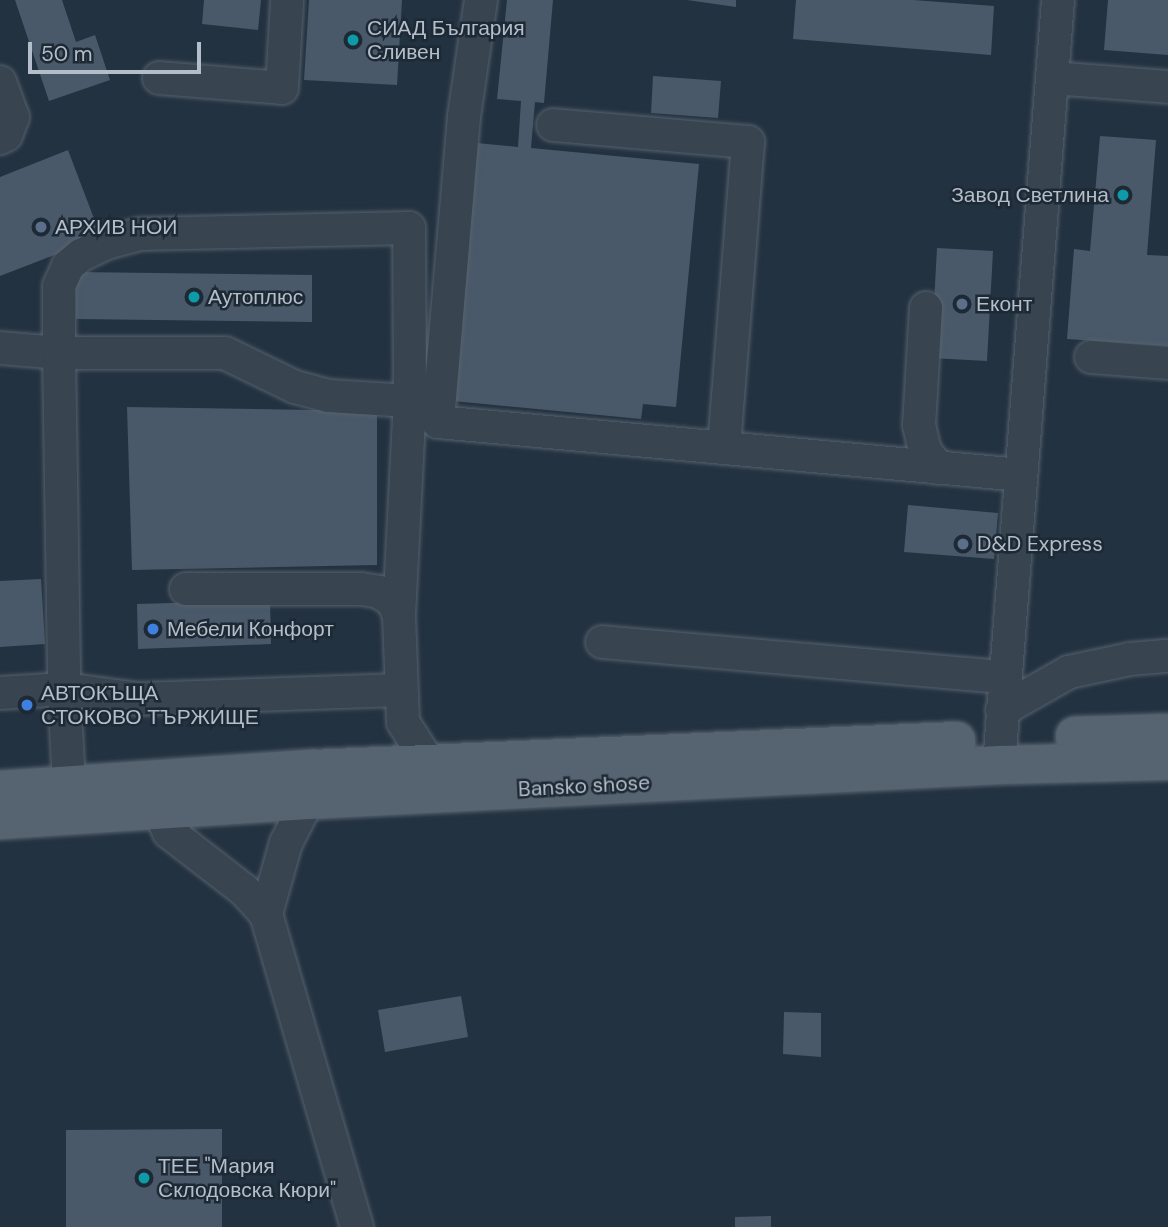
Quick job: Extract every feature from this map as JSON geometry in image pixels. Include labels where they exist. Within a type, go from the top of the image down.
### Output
[{"type":"main road","name":"Bansko shose","points":[[0,820],[159,809],[429,763],[1168,733]]},
{"type":"main road","name":"Bansko shose","points":[[0,790],[69,785],[310,784],[1000,738],[1168,761]]},
{"type":"street","points":[[159,78],[282,88],[287,0]]},
{"type":"street","points":[[481,0],[464,117],[438,422],[1021,475]]},
{"type":"street","points":[[1000,738],[1058,0]]},
{"type":"street","points":[[1052,78],[1168,87]]},
{"type":"street","points":[[0,82],[13,117],[6,135],[0,138]]},
{"type":"street","points":[[554,125],[748,142],[724,448]]},
{"type":"street","points":[[69,785],[64,689],[59,286],[68,266],[81,255],[106,243],[140,234],[409,228],[410,401],[399,616],[401,690],[403,722],[429,763]]},
{"type":"street","points":[[926,308],[919,425],[925,451],[939,468]]},
{"type":"street","points":[[0,348],[59,353],[225,353],[306,390],[368,401],[410,401]]},
{"type":"street","points":[[1091,357],[1168,363]]},
{"type":"street","points":[[186,589],[360,589],[379,592],[393,601],[399,616]]},
{"type":"street","points":[[602,642],[1005,677]]},
{"type":"street","points":[[1000,738],[1069,672],[1130,659],[1168,656]]},
{"type":"street","points":[[0,693],[64,689],[139,699],[401,690]]},
{"type":"street","points":[[266,914],[286,843],[310,784]]},
{"type":"street","points":[[159,809],[169,832],[245,891],[266,914],[357,1227]]},
{"type":"building","points":[[15,0],[62,0],[76,42],[95,35],[110,80],[49,101]]},
{"type":"building","points":[[204,0],[261,0],[258,30],[202,24]]},
{"type":"building","name":"СИАД България Сливен","points":[[309,0],[402,0],[397,85],[304,80]]},
{"type":"building","points":[[507,0],[553,0],[544,103],[535,102],[531,148],[699,164],[676,407],[643,404],[641,419],[453,401],[477,143],[518,147],[521,101],[497,99]]},
{"type":"building","points":[[687,0],[736,0],[736,7]]},
{"type":"building","points":[[796,0],[913,0],[994,6],[991,55],[793,39]]},
{"type":"building","points":[[1108,0],[1168,0],[1168,55],[1104,50]]},
{"type":"building","points":[[653,76],[721,81],[718,118],[651,113]]},
{"type":"building","name":"Завод Светлина","points":[[1100,136],[1156,140],[1147,255],[1168,256],[1168,346],[1067,339],[1074,249],[1090,251]]},
{"type":"building","points":[[68,150],[101,237],[0,276],[0,177]]},
{"type":"building","name":"Еконт","points":[[937,248],[993,251],[987,361],[931,358]]},
{"type":"building","name":"Аутоплюс","points":[[76,272],[312,275],[312,322],[76,319]]},
{"type":"building","points":[[127,407],[377,411],[377,565],[132,570]]},
{"type":"building","points":[[908,505],[998,513],[994,559],[904,552]]},
{"type":"building","points":[[41,579],[45,644],[0,647],[0,581]]},
{"type":"building","points":[[270,600],[271,644],[138,649],[137,604]]},
{"type":"building","points":[[461,996],[468,1037],[385,1052],[378,1010]]},
{"type":"building","points":[[784,1012],[821,1013],[821,1057],[783,1054]]},
{"type":"building","name":"ТЕЕ \"Мария Склодовска Кюри\"","points":[[222,1129],[222,1227],[66,1227],[66,1130]]},
{"type":"building","points":[[771,1216],[771,1227],[735,1227],[735,1217]]},
{"type":"place","name":"СИАД България Сливен","points":[[353,40]]},
{"type":"place","name":"Завод Светлина","points":[[1123,195]]},
{"type":"place","name":"АРХИВ НОИ","points":[[41,227]]},
{"type":"place","name":"Аутоплюс","points":[[194,297]]},
{"type":"place","name":"Еконт","points":[[962,304]]},
{"type":"place","name":"D&D Express","points":[[963,544]]},
{"type":"place","name":"Мебели Конфорт","points":[[153,629]]},
{"type":"place","name":"АВТОКЪЩА СТОКОВО ТЪРЖИЩЕ","points":[[27,705]]},
{"type":"place","name":"ТЕЕ \"Мария Склодовска Кюри\"","points":[[144,1178]]}]
